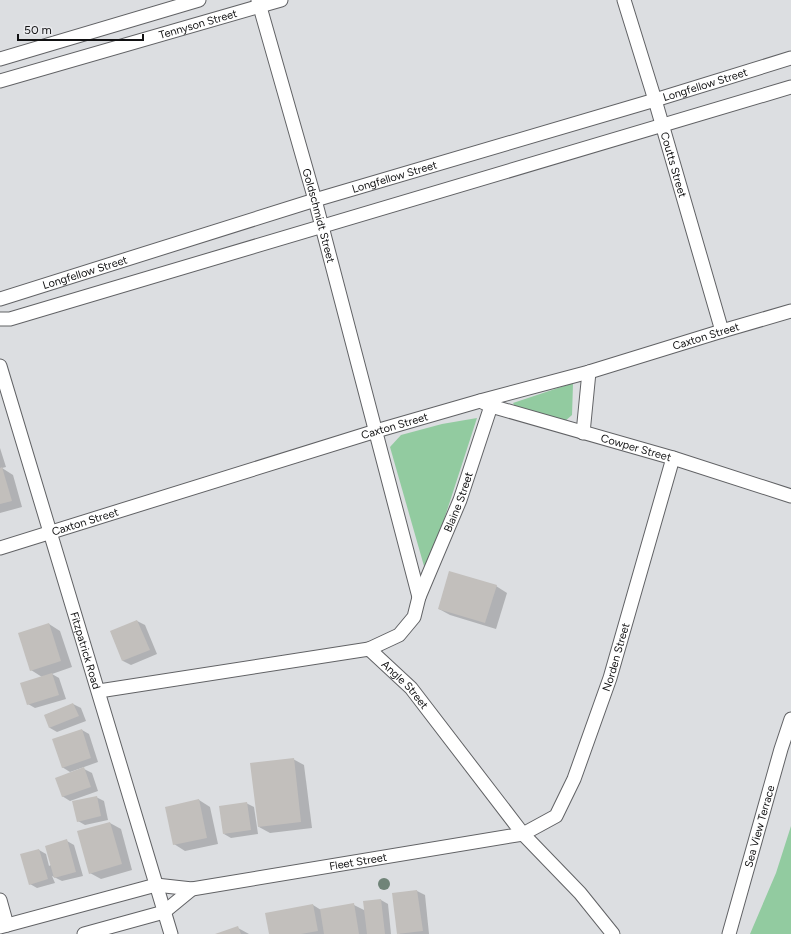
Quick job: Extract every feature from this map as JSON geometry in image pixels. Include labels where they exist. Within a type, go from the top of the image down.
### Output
[{"type":"street","name":"Tennyson Street","points":[[0,60],[199,0]]},
{"type":"street","name":"Tennyson Street","points":[[0,81],[259,3],[281,0]]},
{"type":"street","name":"Coutts Street","points":[[624,0],[655,100],[722,331]]},
{"type":"street","name":"Goldschmidt Street","points":[[259,3],[315,200],[376,431]]},
{"type":"street","name":"Longfellow Street","points":[[0,299],[315,200],[655,100],[791,58]]},
{"type":"street","points":[[0,319],[10,319],[791,87]]},
{"type":"street","name":"Caxton Street","points":[[0,548],[376,431],[485,403],[722,331],[791,312]]},
{"type":"street","name":"Fitzpatrick Road","points":[[0,366],[171,934]]},
{"type":"street","points":[[583,432],[589,372]]},
{"type":"street","name":"Blaine Street","points":[[369,649],[399,635],[414,617],[419,597],[460,500],[485,403]]},
{"type":"street","name":"Cowper Street","points":[[485,403],[673,458],[791,496]]},
{"type":"street","name":"Blaine Street","points":[[376,431],[419,597]]},
{"type":"street","name":"Norden Street","points":[[524,834],[556,816],[574,779],[610,678],[673,458]]},
{"type":"street","points":[[99,691],[369,649]]},
{"type":"street","name":"Angle Street","points":[[369,649],[411,688],[524,834],[580,893],[613,934]]},
{"type":"street","name":"Sea View Terrace","points":[[729,934],[781,749],[791,719]]},
{"type":"street","name":"Fleet Street","points":[[4,926],[156,885],[192,889],[524,834]]},
{"type":"street","name":"Fleet Street","points":[[84,934],[164,912],[192,889]]},
{"type":"street","points":[[0,900],[4,926]]},
{"type":"green space","points":[[573,383],[572,415],[564,422],[516,408],[513,403]]},
{"type":"green space","points":[[477,418],[428,569],[424,566],[390,447],[401,435],[442,424]]},
{"type":"green space","points":[[791,826],[791,934],[750,934],[776,873]]},
{"type":"building","points":[[2,467],[12,501],[0,504],[0,468]]},
{"type":"building","points":[[449,571],[497,585],[485,623],[438,609]]},
{"type":"building","points":[[137,620],[150,650],[122,661],[110,631]]},
{"type":"building","points":[[49,623],[61,661],[30,671],[18,633]]},
{"type":"building","points":[[52,673],[59,695],[27,705],[20,683]]},
{"type":"building","points":[[73,703],[79,716],[49,728],[44,715]]},
{"type":"building","points":[[82,729],[91,758],[62,768],[52,739]]},
{"type":"building","points":[[294,758],[301,822],[258,827],[250,763]]},
{"type":"building","points":[[84,767],[91,787],[62,797],[55,778]]},
{"type":"building","points":[[97,796],[101,816],[77,822],[72,801]]},
{"type":"building","points":[[199,799],[207,838],[173,845],[165,807]]},
{"type":"building","points":[[247,802],[251,830],[223,834],[219,806]]},
{"type":"building","points":[[110,822],[122,864],[89,874],[77,831]]},
{"type":"building","points":[[67,839],[76,872],[54,878],[45,846]]},
{"type":"building","points":[[39,849],[48,879],[29,885],[20,854]]},
{"type":"building","points":[[417,890],[423,931],[397,934],[392,893]]},
{"type":"building","points":[[381,899],[385,934],[367,934],[363,901]]},
{"type":"building","points":[[354,903],[359,934],[324,934],[320,909]]},
{"type":"building","points":[[313,904],[318,931],[301,934],[269,934],[265,913]]},
{"type":"building","points":[[238,926],[241,934],[215,934]]}]
